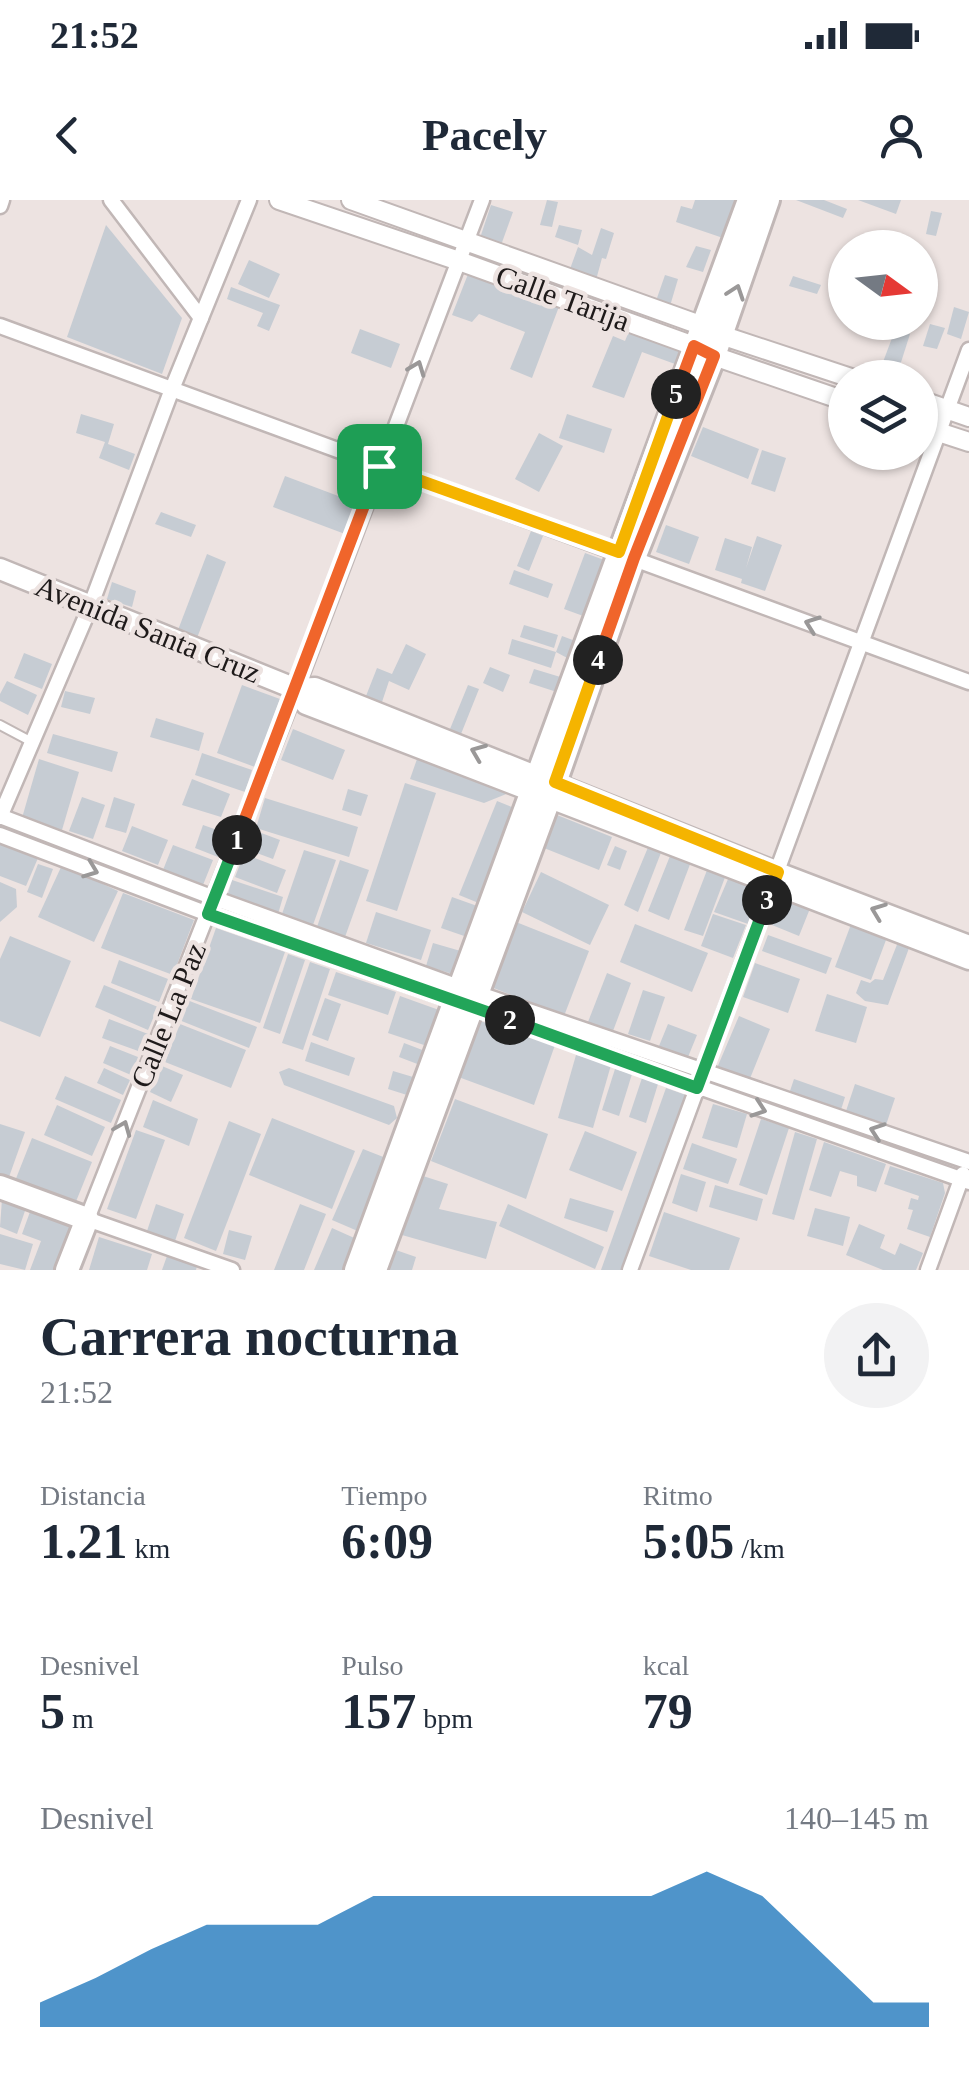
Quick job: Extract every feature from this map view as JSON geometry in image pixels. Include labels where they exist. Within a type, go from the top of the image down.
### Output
[{"type":"main road","points":[[708,340],[749,200]]},
{"type":"main road","points":[[356,1270],[465,996],[708,340],[768,200]]},
{"type":"main road","name":"Avenida Santa Cruz","points":[[0,569],[296,688],[315,688],[544,787],[969,959]]},
{"type":"main road","name":"Avenida Santa Cruz","points":[[775,879],[969,946]]},
{"type":"main road","points":[[375,1270],[465,996]]},
{"type":"main road","points":[[0,1187],[87,1219]]},
{"type":"main road","name":"Calle La Paz","points":[[67,1270],[87,1219]]},
{"type":"street","points":[[111,200],[201,318]]},
{"type":"street","points":[[249,200],[90,606],[0,816],[697,1088],[965,1180]]},
{"type":"street","name":"Calle Tarija","points":[[279,200],[708,340],[828,372]]},
{"type":"street","name":"Calle Tarija","points":[[351,200],[466,240],[828,393]]},
{"type":"street","name":"Calle La Paz","points":[[87,1219],[482,200]]},
{"type":"street","points":[[0,326],[969,682]]},
{"type":"street","points":[[630,1270],[969,350]]},
{"type":"street","points":[[938,407],[969,417]]},
{"type":"street","points":[[939,433],[969,442]]},
{"type":"street","points":[[0,835],[208,914],[969,1161],[928,1270]]},
{"type":"street","points":[[87,1219],[232,1270]]},
{"type":"lane","points":[[0,724],[32,742]]},
{"type":"building","points":[[547,200],[558,202],[552,227],[540,225]]},
{"type":"building","points":[[695,200],[738,200],[726,239],[676,222],[681,206],[692,209]]},
{"type":"building","points":[[796,200],[824,200],[847,209],[843,218]]},
{"type":"building","points":[[858,200],[901,200],[896,214]]},
{"type":"building","points":[[491,205],[513,212],[500,248],[479,241]]},
{"type":"building","points":[[931,211],[942,213],[938,230],[927,230]]},
{"type":"building","points":[[106,225],[182,318],[162,374],[67,337]]},
{"type":"building","points":[[559,225],[582,230],[578,245],[555,237]]},
{"type":"building","points":[[601,228],[614,233],[596,280],[570,269],[578,247],[592,255]]},
{"type":"building","points":[[696,246],[711,250],[703,272],[686,267]]},
{"type":"building","points":[[249,260],[280,274],[269,298],[238,284]]},
{"type":"building","points":[[470,269],[560,304],[532,378],[510,369],[525,332],[479,314],[472,322],[452,315]]},
{"type":"building","points":[[665,275],[678,279],[670,306],[657,298]]},
{"type":"building","points":[[793,276],[821,285],[817,294],[789,286]]},
{"type":"building","points":[[231,287],[280,305],[269,331],[257,326],[263,313],[227,299]]},
{"type":"building","points":[[954,307],[969,312],[961,339],[947,334]]},
{"type":"building","points":[[632,324],[681,344],[675,364],[642,352],[624,398],[592,387],[613,336],[625,341]]},
{"type":"building","points":[[938,326],[945,328],[937,349],[923,346],[925,340],[938,340]]},
{"type":"building","points":[[360,329],[400,344],[391,368],[351,353]]},
{"type":"building","points":[[891,340],[908,340],[902,360],[884,360]]},
{"type":"building","points":[[81,414],[114,424],[108,444],[135,454],[129,470],[99,458],[105,442],[76,433]]},
{"type":"building","points":[[567,414],[612,429],[604,453],[559,438]]},
{"type":"building","points":[[703,427],[759,449],[748,479],[691,456]]},
{"type":"building","points":[[539,433],[563,446],[539,492],[515,479]]},
{"type":"building","points":[[762,450],[786,458],[775,492],[751,484]]},
{"type":"building","points":[[285,476],[357,503],[345,534],[273,507]]},
{"type":"building","points":[[161,512],[196,525],[191,537],[155,524]]},
{"type":"building","points":[[666,525],[699,537],[689,564],[656,552]]},
{"type":"building","points":[[531,531],[543,536],[529,571],[517,566]]},
{"type":"building","points":[[757,536],[782,545],[765,591],[715,570],[725,538],[752,547],[746,568]]},
{"type":"building","points":[[585,553],[607,561],[586,617],[564,609]]},
{"type":"building","points":[[207,554],[226,562],[197,638],[178,630]]},
{"type":"building","points":[[514,570],[553,584],[548,598],[509,584]]},
{"type":"building","points":[[112,582],[136,591],[132,607],[107,599]]},
{"type":"building","points":[[524,625],[558,635],[554,648],[520,637]]},
{"type":"building","points":[[562,636],[578,642],[571,660],[556,652]]},
{"type":"building","points":[[512,639],[556,652],[551,668],[508,654]]},
{"type":"building","points":[[406,644],[426,654],[409,690],[389,681],[382,702],[366,696],[377,668],[392,674]]},
{"type":"building","points":[[24,653],[52,664],[42,689],[14,678]]},
{"type":"building","points":[[490,667],[510,675],[503,692],[483,683]]},
{"type":"building","points":[[534,669],[567,679],[563,694],[529,683]]},
{"type":"building","points":[[7,681],[37,695],[28,715],[0,701]]},
{"type":"building","points":[[242,685],[280,699],[255,767],[217,753]]},
{"type":"building","points":[[468,685],[479,689],[461,734],[450,729]]},
{"type":"building","points":[[65,691],[95,698],[90,714],[61,707]]},
{"type":"building","points":[[156,718],[204,733],[199,751],[150,737]]},
{"type":"building","points":[[293,729],[345,750],[333,780],[281,760]]},
{"type":"building","points":[[53,734],[118,752],[112,772],[47,753]]},
{"type":"building","points":[[202,753],[252,770],[245,792],[195,775]]},
{"type":"building","points":[[39,759],[79,772],[62,830],[22,818]]},
{"type":"building","points":[[417,759],[514,791],[484,803],[410,779]]},
{"type":"building","points":[[192,779],[230,794],[221,817],[182,805]]},
{"type":"building","points":[[405,783],[436,793],[397,911],[366,901]]},
{"type":"building","points":[[348,789],[368,795],[361,816],[342,810]]},
{"type":"building","points":[[82,797],[105,805],[93,839],[69,831]]},
{"type":"building","points":[[114,797],[135,804],[126,833],[105,827]]},
{"type":"building","points":[[265,798],[358,827],[349,857],[256,828]]},
{"type":"building","points":[[497,801],[519,810],[481,904],[459,895]]},
{"type":"building","points":[[552,813],[612,837],[599,870],[539,846]]},
{"type":"building","points":[[203,825],[226,833],[218,857],[195,848]]},
{"type":"building","points":[[132,826],[168,840],[158,865],[122,851]]},
{"type":"building","points":[[253,830],[280,840],[273,859],[246,849]]},
{"type":"building","points":[[0,843],[38,858],[26,886],[0,876]]},
{"type":"building","points":[[173,845],[213,860],[203,885],[163,870]]},
{"type":"building","points":[[649,845],[662,850],[638,912],[624,905]]},
{"type":"building","points":[[615,846],[627,851],[620,870],[607,865]]},
{"type":"building","points":[[304,850],[336,860],[313,925],[282,914]]},
{"type":"building","points":[[672,851],[692,859],[669,920],[648,911]]},
{"type":"building","points":[[244,854],[286,870],[277,893],[235,877]]},
{"type":"building","points":[[340,860],[369,870],[345,937],[317,927]]},
{"type":"building","points":[[38,864],[53,869],[42,898],[27,892]]},
{"type":"building","points":[[62,865],[118,891],[94,942],[38,917]]},
{"type":"building","points":[[709,865],[727,872],[703,936],[684,930]]},
{"type":"building","points":[[541,872],[609,905],[590,945],[522,912]]},
{"type":"building","points":[[731,872],[763,884],[748,924],[714,912]]},
{"type":"building","points":[[232,880],[283,897],[278,914],[227,897]]},
{"type":"building","points":[[0,882],[16,889],[17,907],[0,922]]},
{"type":"building","points":[[123,893],[194,920],[173,975],[101,948]]},
{"type":"building","points":[[783,895],[811,906],[799,936],[772,925]]},
{"type":"building","points":[[452,897],[480,907],[470,938],[441,928]]},
{"type":"building","points":[[376,912],[431,930],[421,960],[366,943]]},
{"type":"building","points":[[713,914],[746,925],[733,958],[701,946]]},
{"type":"building","points":[[853,919],[889,932],[871,980],[835,967]]},
{"type":"building","points":[[516,922],[589,951],[564,1016],[491,987]]},
{"type":"building","points":[[635,924],[708,953],[692,992],[620,962]]},
{"type":"building","points":[[216,928],[285,952],[260,1023],[191,999]]},
{"type":"building","points":[[768,935],[832,958],[826,974],[762,951]]},
{"type":"building","points":[[10,936],[71,961],[40,1037],[0,1021],[0,959]]},
{"type":"building","points":[[900,937],[912,940],[888,1005],[865,1001],[856,993],[861,980],[883,980]]},
{"type":"building","points":[[433,943],[464,952],[456,975],[426,966]]},
{"type":"building","points":[[288,954],[305,960],[280,1034],[263,1028]]},
{"type":"building","points":[[119,960],[168,979],[159,1002],[111,983]]},
{"type":"building","points":[[310,962],[330,969],[303,1050],[282,1043]]},
{"type":"building","points":[[755,963],[800,979],[788,1013],[743,997]]},
{"type":"building","points":[[336,972],[396,992],[388,1015],[328,995]]},
{"type":"building","points":[[607,973],[631,983],[613,1031],[588,1022]]},
{"type":"building","points":[[104,985],[158,1007],[148,1030],[95,1007]]},
{"type":"building","points":[[643,990],[665,997],[650,1041],[628,1034]]},
{"type":"building","points":[[827,994],[867,1007],[856,1043],[815,1031]]},
{"type":"building","points":[[400,996],[439,1010],[427,1046],[388,1033]]},
{"type":"building","points":[[325,998],[341,1004],[328,1041],[312,1035]]},
{"type":"building","points":[[187,1000],[257,1027],[249,1048],[179,1020]]},
{"type":"building","points":[[739,1016],[770,1029],[749,1081],[717,1068]]},
{"type":"building","points":[[109,1019],[148,1034],[141,1052],[102,1038]]},
{"type":"building","points":[[480,1021],[555,1045],[534,1105],[453,1075],[470,1025]]},
{"type":"building","points":[[180,1024],[246,1050],[231,1088],[165,1062]]},
{"type":"building","points":[[668,1024],[697,1035],[688,1057],[659,1046]]},
{"type":"building","points":[[311,1042],[355,1058],[349,1076],[305,1061]]},
{"type":"building","points":[[404,1043],[425,1051],[420,1065],[399,1057]]},
{"type":"building","points":[[110,1046],[138,1057],[131,1075],[103,1063]]},
{"type":"building","points":[[576,1055],[611,1065],[593,1128],[558,1118]]},
{"type":"building","points":[[162,1066],[183,1075],[171,1102],[150,1092]]},
{"type":"building","points":[[104,1068],[130,1080],[123,1095],[97,1083]]},
{"type":"building","points":[[289,1068],[394,1106],[397,1118],[389,1125],[284,1085],[279,1072]]},
{"type":"building","points":[[615,1069],[632,1074],[619,1116],[602,1110]]},
{"type":"building","points":[[393,1071],[413,1077],[407,1095],[388,1089]]},
{"type":"building","points":[[65,1076],[121,1100],[111,1123],[55,1099]]},
{"type":"building","points":[[642,1078],[658,1084],[646,1123],[629,1117]]},
{"type":"building","points":[[794,1079],[845,1097],[839,1116],[788,1097]]},
{"type":"building","points":[[855,1084],[895,1098],[886,1125],[846,1111]]},
{"type":"building","points":[[666,1088],[686,1095],[625,1270],[601,1270]]},
{"type":"building","points":[[455,1099],[548,1134],[526,1199],[431,1161]]},
{"type":"building","points":[[153,1100],[198,1119],[189,1146],[143,1127]]},
{"type":"building","points":[[713,1104],[747,1114],[737,1148],[702,1138]]},
{"type":"building","points":[[57,1105],[105,1127],[92,1156],[44,1135]]},
{"type":"building","points":[[272,1118],[355,1151],[332,1209],[249,1175]]},
{"type":"building","points":[[761,1119],[789,1128],[767,1195],[739,1185]]},
{"type":"building","points":[[229,1121],[261,1134],[216,1251],[184,1238]]},
{"type":"building","points":[[0,1124],[25,1132],[9,1177],[0,1174]]},
{"type":"building","points":[[136,1130],[165,1140],[136,1219],[107,1209]]},
{"type":"building","points":[[585,1131],[637,1152],[622,1191],[569,1170]]},
{"type":"building","points":[[795,1132],[817,1139],[794,1220],[772,1214]]},
{"type":"building","points":[[32,1138],[92,1162],[75,1204],[15,1181]]},
{"type":"building","points":[[824,1142],[886,1164],[876,1192],[857,1186],[857,1176],[840,1171],[831,1197],[809,1190]]},
{"type":"building","points":[[692,1143],[737,1159],[728,1184],[683,1169]]},
{"type":"building","points":[[363,1149],[391,1160],[360,1232],[332,1220]]},
{"type":"building","points":[[890,1166],[943,1183],[945,1193],[930,1237],[907,1229],[913,1210],[908,1209],[911,1198],[918,1200],[919,1196],[884,1184]]},
{"type":"building","points":[[681,1174],[706,1182],[697,1212],[672,1203]]},
{"type":"building","points":[[423,1176],[448,1184],[439,1209],[497,1222],[486,1259],[402,1235]]},
{"type":"building","points":[[715,1185],[763,1199],[757,1221],[709,1207]]},
{"type":"building","points":[[570,1198],[614,1211],[607,1232],[564,1218]]},
{"type":"building","points":[[2,1199],[26,1208],[17,1234],[0,1227]]},
{"type":"building","points":[[156,1204],[184,1214],[175,1241],[147,1231]]},
{"type":"building","points":[[300,1204],[326,1214],[304,1270],[274,1270]]},
{"type":"building","points":[[508,1204],[604,1247],[595,1269],[499,1226]]},
{"type":"building","points":[[815,1208],[850,1217],[843,1246],[807,1236]]},
{"type":"building","points":[[31,1209],[73,1224],[56,1270],[30,1270],[41,1241],[22,1234]]},
{"type":"building","points":[[664,1212],[740,1238],[729,1270],[691,1270],[649,1256]]},
{"type":"building","points":[[859,1224],[885,1235],[880,1248],[895,1255],[900,1243],[923,1253],[916,1270],[883,1270],[846,1255]]},
{"type":"building","points":[[332,1228],[361,1241],[348,1270],[314,1270]]},
{"type":"building","points":[[229,1230],[252,1236],[245,1260],[223,1254]]},
{"type":"building","points":[[0,1234],[33,1244],[25,1270],[0,1264]]},
{"type":"building","points":[[99,1237],[152,1254],[147,1270],[89,1270]]},
{"type":"building","points":[[390,1248],[416,1257],[412,1270],[382,1270]]},
{"type":"building","points":[[167,1256],[197,1266],[196,1270],[162,1270]]},
{"type":"route","points":[[694,346],[714,356],[634,558],[555,782],[778,872],[697,1088],[208,914],[379,466],[619,552],[694,346]]}]
